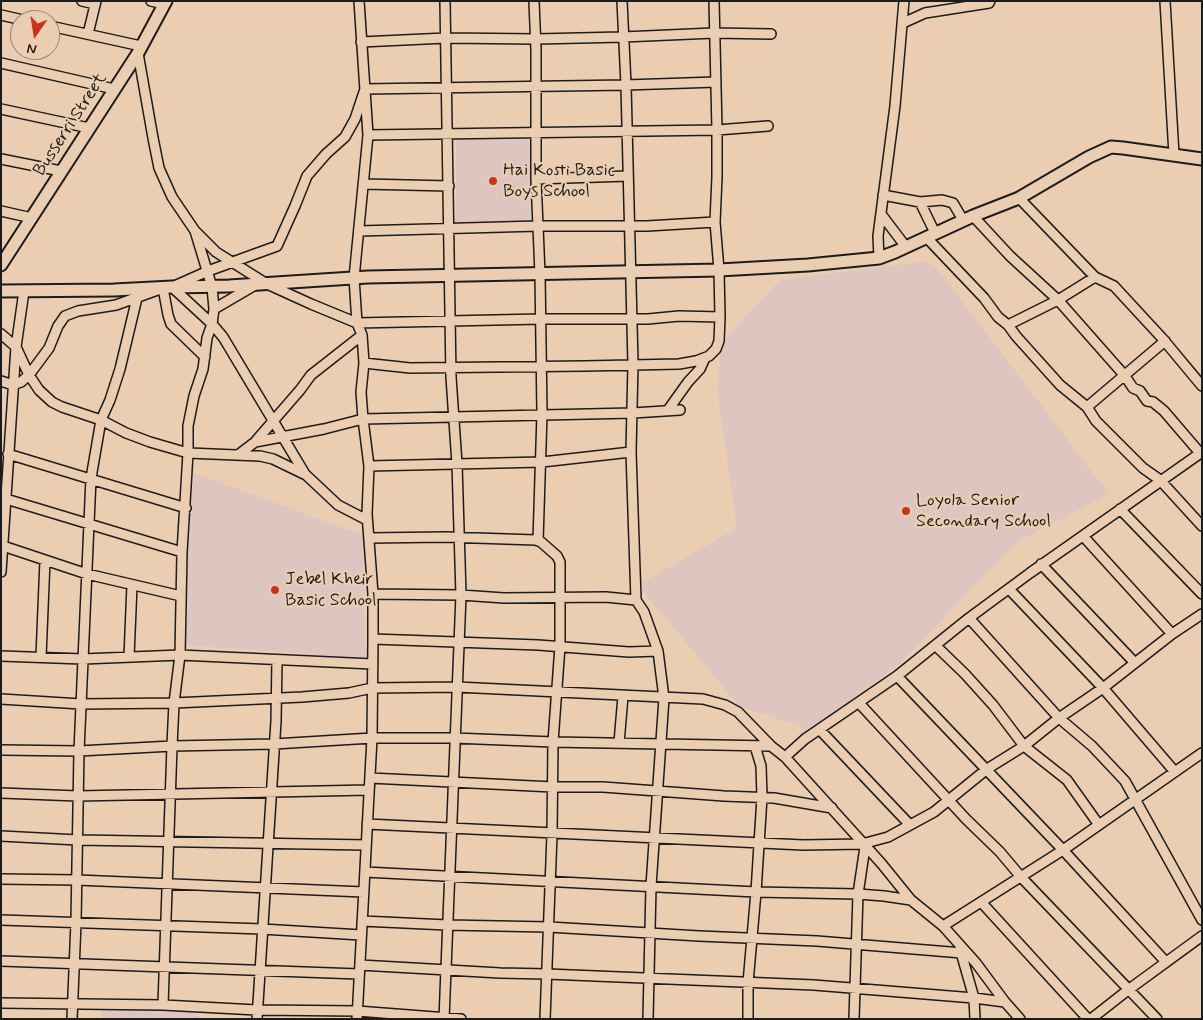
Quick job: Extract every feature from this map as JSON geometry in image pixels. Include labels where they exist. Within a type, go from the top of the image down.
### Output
[{"type":"main road","name":"Busserri Street","points":[[3,261],[140,49],[165,3]]},
{"type":"main road","points":[[1,291],[212,287],[354,278],[719,270],[808,265],[879,258],[968,218],[1019,198],[1089,157],[1111,147],[1202,159]]},
{"type":"street","points":[[82,1],[95,3],[88,34]]},
{"type":"street","points":[[151,1],[165,3]]},
{"type":"street","points":[[357,1015],[372,738],[373,664],[373,594],[367,520],[369,466],[363,419],[362,392],[364,363],[362,335],[357,323],[354,278],[368,135],[359,1]]},
{"type":"street","points":[[444,1018],[452,781],[461,595],[457,464],[451,369],[445,1]]},
{"type":"street","points":[[534,1],[536,39],[536,179],[542,367],[542,462],[538,541]]},
{"type":"street","points":[[622,1],[622,37],[626,85],[631,319],[634,364],[631,452],[636,600],[644,612],[658,651],[664,698],[651,886],[648,1019]]},
{"type":"street","points":[[364,363],[410,368],[451,369],[680,364],[705,358],[716,349],[720,341],[720,318],[715,222],[718,177],[714,1]]},
{"type":"street","points":[[879,258],[878,236],[895,106],[904,1]]},
{"type":"street","points":[[903,23],[926,13],[989,3],[990,1]]},
{"type":"street","points":[[1165,1],[1174,154]]},
{"type":"street","points":[[60,28],[140,49],[159,168],[172,197],[195,231],[216,252],[268,284],[357,323],[631,319],[679,316],[720,318]]},
{"type":"street","points":[[361,42],[446,38],[536,39],[714,33],[771,34]]},
{"type":"street","points":[[1,63],[114,90]]},
{"type":"street","points":[[365,89],[716,82]]},
{"type":"street","points":[[1,381],[13,385],[21,382],[29,375],[49,348],[58,326],[65,316],[116,305],[276,246],[296,206],[307,176],[326,154],[345,137],[365,89]]},
{"type":"street","points":[[1,109],[89,128]]},
{"type":"street","points":[[368,135],[717,130],[768,126]]},
{"type":"street","points":[[1,159],[61,172]]},
{"type":"street","points":[[536,179],[628,176]]},
{"type":"street","points":[[364,184],[448,186]]},
{"type":"street","points":[[785,757],[805,739],[898,676],[969,618],[1041,564],[1201,453],[1164,411],[1153,402],[1147,401],[1140,391],[1131,385],[1058,300],[953,203],[942,200],[920,202],[883,195]]},
{"type":"street","points":[[1019,198],[1095,276],[1114,286],[1165,341],[1202,386]]},
{"type":"street","points":[[920,202],[931,235],[998,317],[1008,325],[1060,385],[1087,407],[1096,421],[1143,468],[1160,480],[1202,526]]},
{"type":"street","points":[[1,211],[32,218]]},
{"type":"street","points":[[881,214],[906,246]]},
{"type":"street","points":[[360,231],[538,226],[629,226],[715,222]]},
{"type":"street","points":[[163,1005],[172,746],[174,703],[180,655],[182,552],[186,508],[188,426],[194,396],[203,369],[207,338],[212,324],[214,309],[212,287],[195,231]]},
{"type":"street","points":[[1008,325],[1058,300],[1095,276]]},
{"type":"street","points":[[214,309],[255,284]]},
{"type":"street","points":[[168,287],[212,324],[223,337],[305,474],[338,505],[367,520]]},
{"type":"street","points":[[168,287],[168,315],[171,324],[205,357]]},
{"type":"street","points":[[1,572],[6,447],[24,290]]},
{"type":"street","points":[[72,1019],[79,751],[91,478],[101,420],[120,369],[137,298]]},
{"type":"street","points":[[1,334],[16,347],[29,375],[39,390],[52,402],[101,420],[142,439],[188,453],[260,456],[273,459],[305,474]]},
{"type":"street","points":[[238,455],[254,442],[311,375],[362,335]]},
{"type":"street","points":[[1087,407],[1165,341]]},
{"type":"street","points":[[668,410],[688,382],[700,370],[705,358]]},
{"type":"street","points":[[254,442],[324,429],[363,419],[633,413],[680,410]]},
{"type":"street","points":[[525,415],[542,428]]},
{"type":"street","points":[[6,447],[143,496],[186,508]]},
{"type":"street","points":[[369,466],[542,462],[631,452]]},
{"type":"street","points":[[4,502],[182,552]]},
{"type":"street","points":[[1120,509],[1202,594]]},
{"type":"street","points":[[1083,536],[1172,634]]},
{"type":"street","points":[[369,538],[460,538],[538,541],[559,559],[560,646],[553,742],[554,786],[545,1019]]},
{"type":"street","points":[[2,550],[45,560],[87,574],[181,596]]},
{"type":"street","points":[[40,657],[45,560]]},
{"type":"street","points":[[1041,564],[1135,663]]},
{"type":"street","points":[[129,657],[132,585]]},
{"type":"street","points":[[1008,589],[1103,688],[1175,772]]},
{"type":"street","points":[[373,594],[461,595],[504,598],[606,597],[636,600]]},
{"type":"street","points":[[367,824],[803,845],[863,845],[888,837],[934,812],[987,768],[1024,746],[1172,634],[1202,614]]},
{"type":"street","points":[[969,618],[1059,718],[1092,746],[1125,781],[1202,920]]},
{"type":"street","points":[[373,639],[658,651]]},
{"type":"street","points":[[936,646],[993,705],[1024,746],[1066,780],[1099,825]]},
{"type":"street","points":[[1,656],[83,659],[180,655],[373,664]]},
{"type":"street","points":[[257,1014],[277,698],[277,660]]},
{"type":"street","points":[[898,676],[1064,850],[1165,961]]},
{"type":"street","points":[[1,699],[81,704],[174,703],[350,693],[372,688],[457,688],[703,699],[726,705],[738,712],[771,746],[785,757],[912,900],[943,926],[976,963],[1020,1019]]},
{"type":"street","points":[[619,743],[623,696]]},
{"type":"street","points":[[859,703],[966,819],[1000,852],[1021,877],[1157,1019]]},
{"type":"street","points":[[820,730],[910,825]]},
{"type":"street","points":[[1,750],[79,751],[172,746],[274,744],[372,738],[454,738],[553,742],[771,746]]},
{"type":"street","points":[[748,1019],[748,983],[762,797],[761,766],[755,746]]},
{"type":"street","points":[[943,926],[1064,850],[1202,753]]},
{"type":"street","points":[[370,778],[658,790],[724,796],[762,797],[832,808]]},
{"type":"street","points":[[1,793],[78,796],[369,790]]},
{"type":"street","points":[[1,836],[78,840],[366,845]]},
{"type":"street","points":[[854,1019],[858,894],[863,845]]},
{"type":"street","points":[[365,872],[756,892],[858,894],[912,900]]},
{"type":"street","points":[[1,879],[77,880],[364,892]]},
{"type":"street","points":[[982,903],[1090,1019],[1165,961],[1202,936]]},
{"type":"street","points":[[1,920],[166,925],[361,935]]},
{"type":"street","points":[[362,920],[448,925],[549,927],[817,941],[962,953]]},
{"type":"street","points":[[959,944],[974,998],[975,1019]]},
{"type":"street","points":[[1,962],[260,970],[446,971],[547,974],[856,988],[1005,1002]]},
{"type":"street","points":[[1,1003],[163,1005],[257,1014],[461,1019]]},
{"type":"shaded area","name":"Hai Kosti Basic Boys School","points":[[530,137],[531,221],[456,223],[456,140]]},
{"type":"shaded area","name":"Loyola Senior Secondary School","points":[[926,261],[936,267],[1109,494],[1017,542],[897,666],[800,737],[802,727],[739,706],[638,585],[737,528],[717,388],[722,342],[780,280]]},
{"type":"shaded area","name":"Jebel Kheir Basic School","points":[[191,472],[363,535],[365,658],[183,645]]},
{"type":"shaded area","points":[[103,1009],[199,1010],[198,1019],[102,1019]]},
{"type":"place","name":"Hai Kosti Basic Boys School","points":[[493,181]]},
{"type":"place","name":"Loyola Senior Secondary School","points":[[906,511]]},
{"type":"place","name":"Jebel Kheir Basic School","points":[[275,590]]}]
